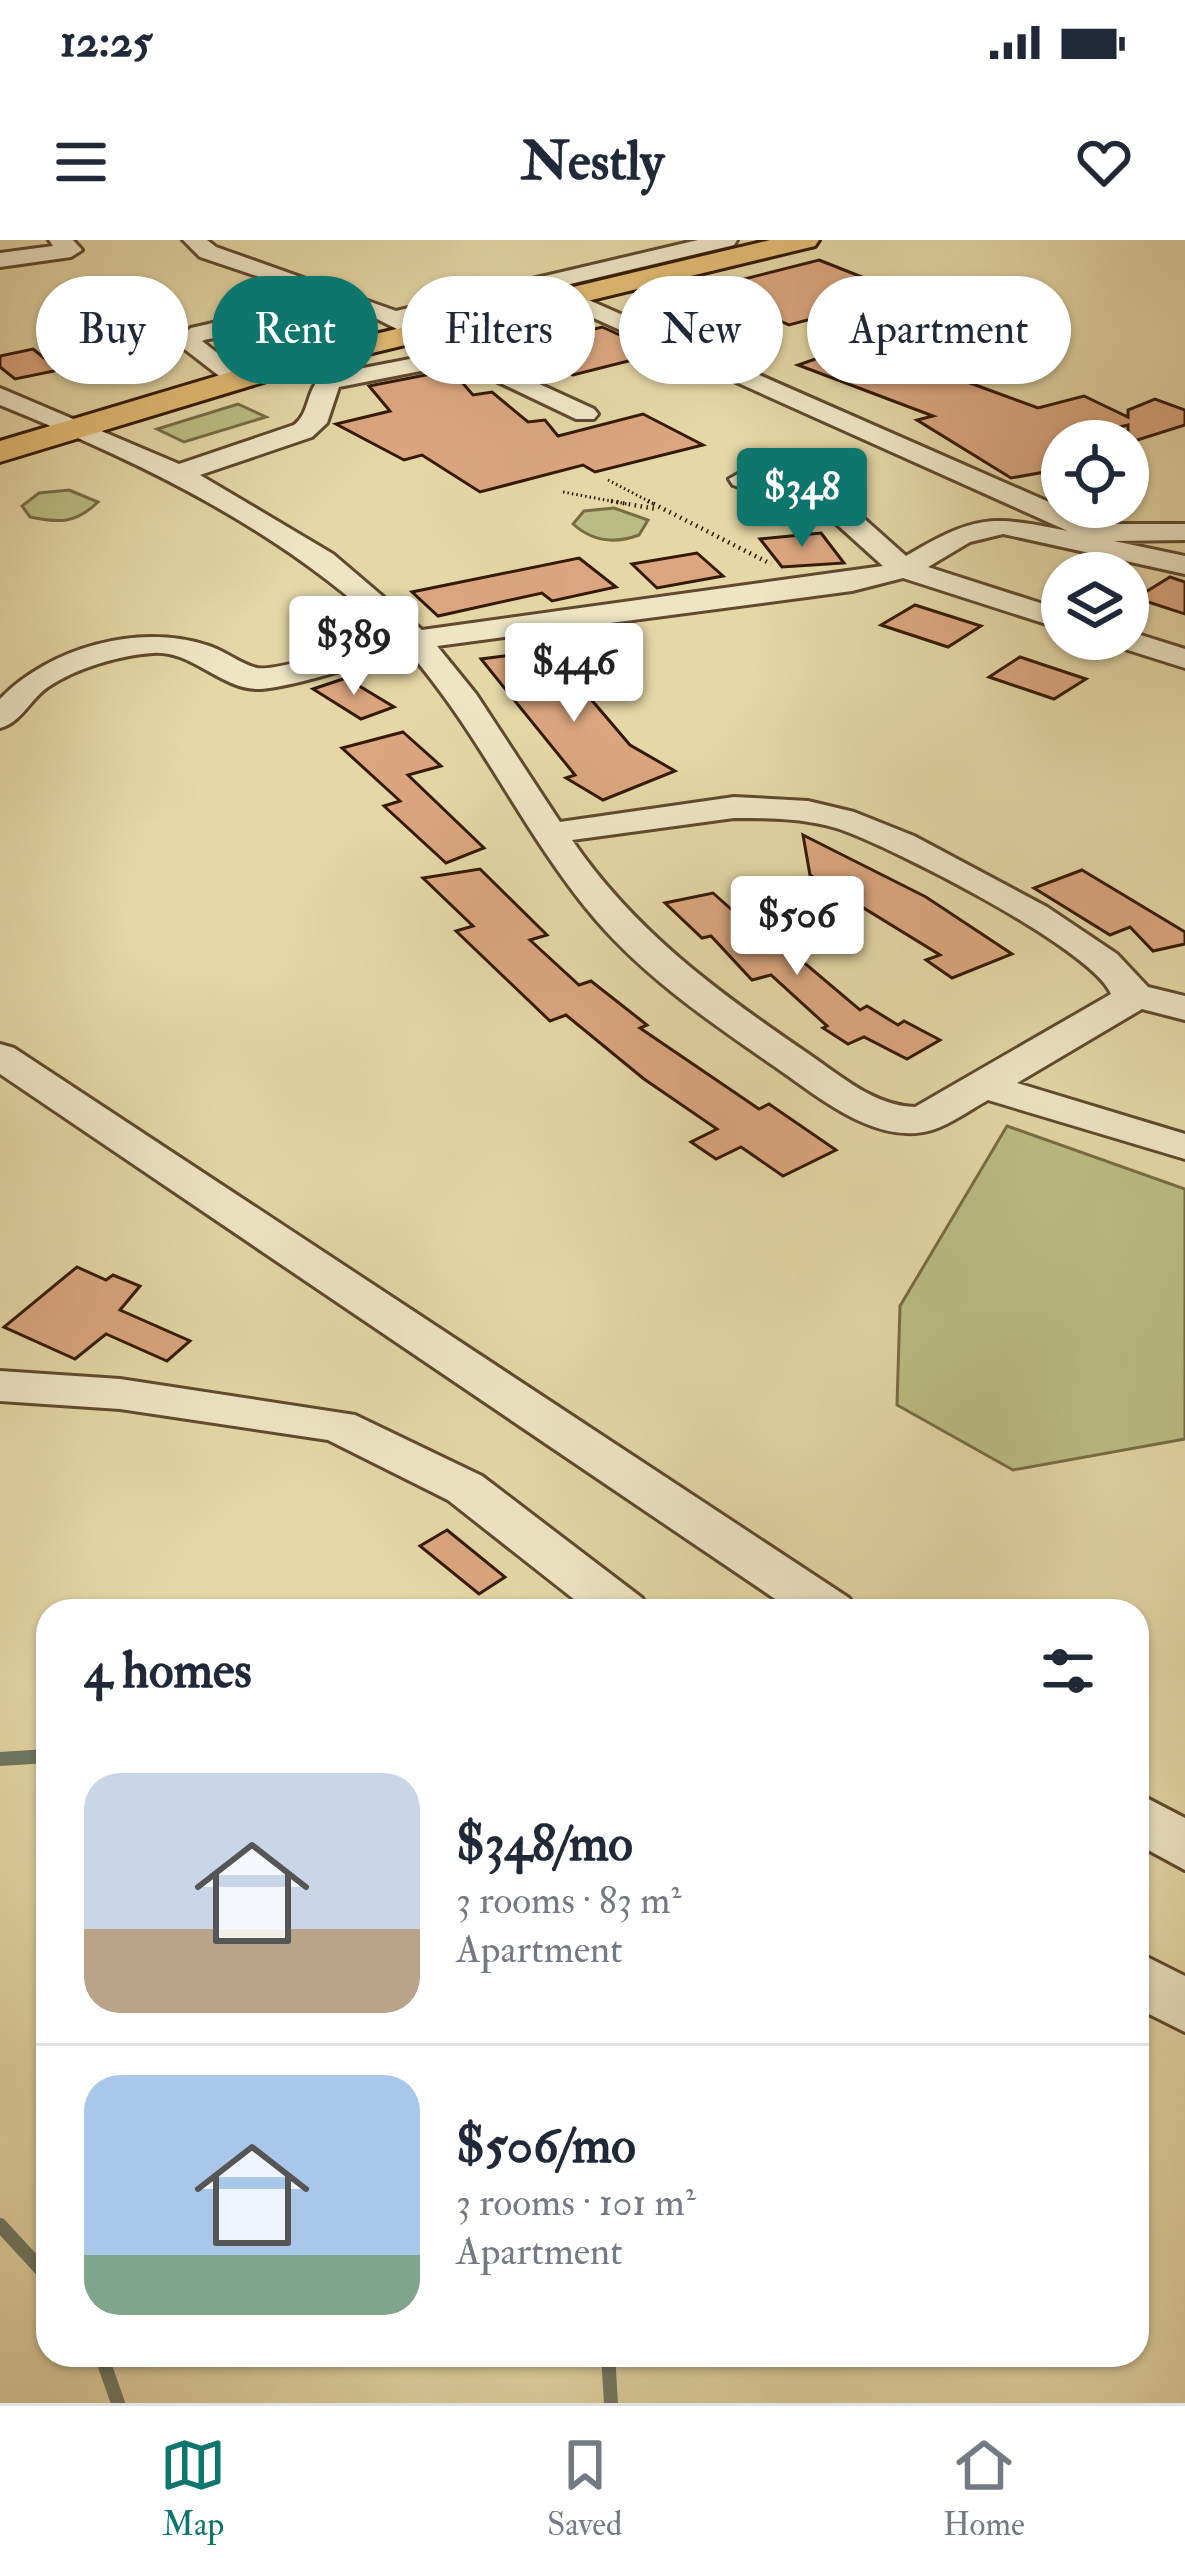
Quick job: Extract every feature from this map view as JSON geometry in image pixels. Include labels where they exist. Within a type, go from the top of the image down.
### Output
[{"type":"main road","points":[[595,291],[805,240]]},
{"type":"main road","points":[[0,452],[213,384]]},
{"type":"street","points":[[0,260],[70,250],[60,240]]},
{"type":"street","points":[[194,240],[208,252],[402,319]]},
{"type":"street","points":[[595,277],[726,240]]},
{"type":"street","points":[[595,310],[1095,533]]},
{"type":"street","points":[[212,333],[193,334],[185,341],[212,360]]},
{"type":"street","points":[[178,473],[303,431],[314,423],[324,387],[331,381],[402,367]]},
{"type":"street","points":[[522,384],[585,414]]},
{"type":"street","points":[[0,396],[178,473],[300,547],[414,640],[468,707],[600,903],[659,959],[766,1044],[869,1112],[894,1121],[923,1120],[1124,1005],[1130,994]]},
{"type":"street","points":[[0,420],[37,440]]},
{"type":"street","points":[[743,479],[841,513],[904,569],[1041,613]]},
{"type":"street","points":[[0,718],[34,682],[125,648],[171,645],[257,680],[414,640],[817,588],[904,569],[980,528],[1003,526],[1185,565]]},
{"type":"street","points":[[1044,535],[1057,529],[1185,532]]},
{"type":"street","points":[[1149,647],[1185,658]]},
{"type":"street","points":[[550,834],[655,815],[760,809],[837,817],[893,838],[1016,905],[1115,970],[1130,994],[1185,1008]]},
{"type":"street","points":[[0,1056],[813,1599]]},
{"type":"street","points":[[986,1086],[1185,1147]]},
{"type":"street","points":[[0,1386],[120,1394],[338,1426],[465,1488],[608,1599]]},
{"type":"street","points":[[1149,1823],[1185,1847]]},
{"type":"street","points":[[1149,1984],[1185,2007]]},
{"type":"path","points":[[608,480],[817,588]]},
{"type":"path","points":[[563,492],[666,510]]},
{"type":"green space","points":[[238,404],[266,417],[184,442],[157,429]]},
{"type":"green space","points":[[69,490],[98,502],[74,518],[58,521],[30,517],[22,506],[39,493]]},
{"type":"green space","points":[[614,508],[648,520],[639,535],[604,540],[573,524],[584,511]]},
{"type":"green space","points":[[1007,1126],[1185,1189],[1185,1439],[1013,1470],[897,1405],[900,1306]]},
{"type":"building","points":[[819,260],[859,276],[807,276],[807,320],[789,325],[783,322],[783,276],[756,276]]},
{"type":"building","points":[[595,329],[619,335],[619,363],[595,369]]},
{"type":"building","points":[[33,349],[36,375],[15,379],[0,367],[0,356]]},
{"type":"building","points":[[402,380],[402,384],[463,384],[473,395],[492,392],[528,422],[545,420],[558,436],[643,414],[703,445],[595,472],[583,465],[480,492],[422,455],[404,460],[336,424],[390,411],[369,386]]},
{"type":"building","points":[[848,384],[973,384],[1038,408],[1084,396],[1128,417],[1128,410],[1155,399],[1185,410],[1185,425],[1149,436],[1149,420],[1041,420],[1041,473],[1011,478],[917,420],[933,416]]},
{"type":"building","points":[[821,533],[844,563],[782,567],[760,539]]},
{"type":"building","points":[[697,553],[723,576],[657,588],[632,564]]},
{"type":"building","points":[[579,558],[616,587],[552,601],[542,593],[438,616],[412,592]]},
{"type":"building","points":[[1170,577],[1185,582],[1185,614],[1149,602],[1149,590]]},
{"type":"building","points":[[915,605],[981,626],[948,647],[881,625]]},
{"type":"building","points":[[549,650],[630,745],[675,771],[603,800],[566,778],[575,775],[481,659]]},
{"type":"building","points":[[1020,657],[1086,679],[1054,699],[989,677]]},
{"type":"building","points":[[346,678],[394,707],[361,719],[313,689]]},
{"type":"building","points":[[403,732],[441,766],[408,775],[484,848],[446,863],[384,806],[400,801],[342,748]]},
{"type":"building","points":[[803,835],[926,897],[1012,954],[952,978],[926,960],[940,955],[810,875]]},
{"type":"building","points":[[480,869],[547,935],[530,940],[579,985],[591,981],[647,1025],[640,1028],[759,1109],[769,1104],[836,1150],[783,1176],[741,1147],[716,1159],[691,1142],[717,1129],[644,1079],[566,1015],[550,1021],[456,931],[473,926],[423,878]]},
{"type":"building","points":[[1082,870],[1185,932],[1185,944],[1153,951],[1130,927],[1110,935],[1034,888]]},
{"type":"building","points":[[713,893],[778,951],[788,949],[860,1010],[867,1006],[898,1025],[904,1021],[940,1040],[907,1059],[864,1037],[848,1044],[823,1028],[827,1026],[771,975],[752,980],[711,936],[702,938],[665,903]]},
{"type":"building","points":[[77,1267],[106,1280],[113,1275],[140,1286],[120,1310],[190,1341],[167,1361],[106,1334],[75,1359],[4,1327]]},
{"type":"building","points":[[447,1530],[505,1577],[479,1594],[420,1546]]},
{"type":"waterway","points":[[0,1759],[36,1757]]},
{"type":"waterway","points":[[0,2225],[36,2264]]},
{"type":"waterway","points":[[105,2367],[118,2403]]},
{"type":"waterway","points":[[609,2367],[611,2403]]}]
